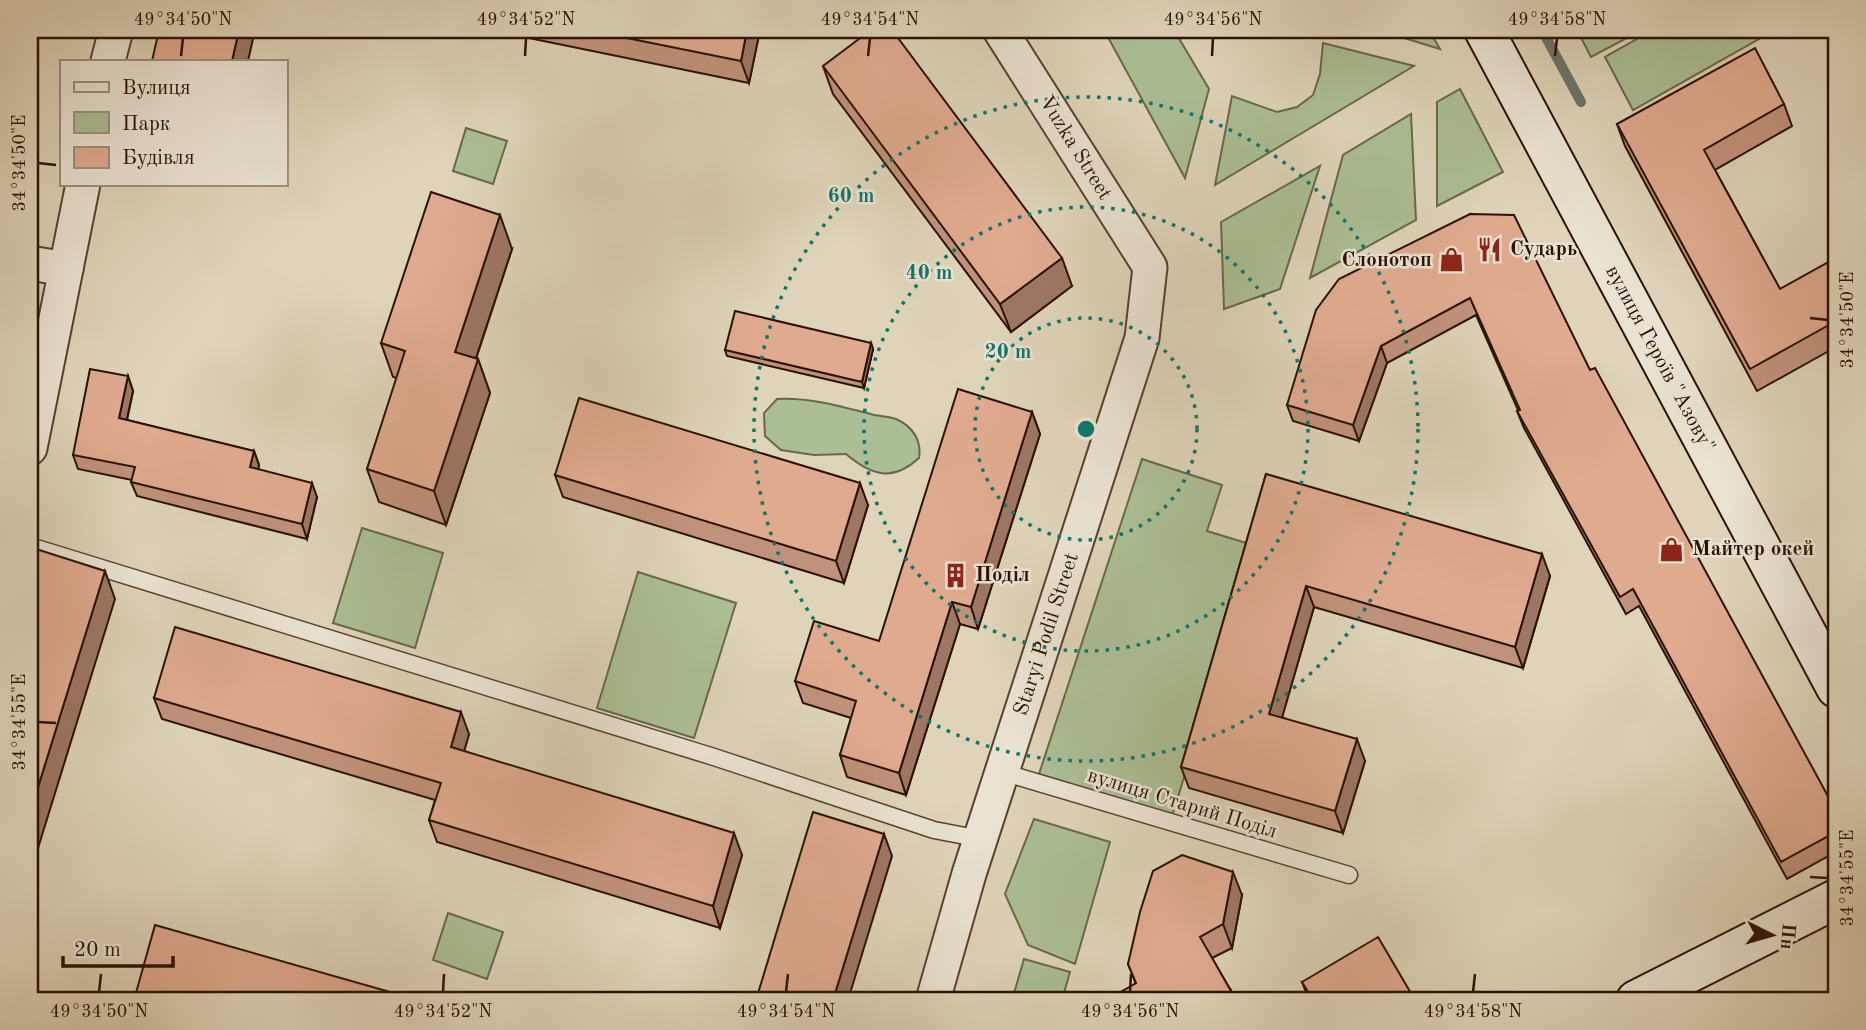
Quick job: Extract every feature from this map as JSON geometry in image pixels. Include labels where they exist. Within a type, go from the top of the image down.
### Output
[{"type":"street","points":[[108,60],[116,30]]},
{"type":"street","name":"Vuzka Street","points":[[1000,30],[1150,267]]},
{"type":"street","name":"вулиця Героїв \"Азову\"","points":[[1484,30],[1836,688]]},
{"type":"street","points":[[30,448],[83,186]]},
{"type":"street","points":[[30,262],[66,269]]},
{"type":"street","name":"Staryi Podil Street","points":[[933,1000],[1002,772],[1142,338],[1150,267]]},
{"type":"street","points":[[1636,1000],[1836,899]]},
{"type":"lane","points":[[30,546],[714,757],[934,830],[981,839]]},
{"type":"lane","name":"вулиця Старий Поділ","points":[[1002,772],[1349,876]]},
{"type":"green space","points":[[1104,30],[1174,30],[1209,89],[1185,178]]},
{"type":"green space","points":[[1378,30],[1429,30],[1440,49]]},
{"type":"green space","points":[[1577,30],[1642,30],[1591,57]]},
{"type":"green space","points":[[1653,30],[1775,30],[1633,110],[1605,57]]},
{"type":"green space","points":[[1323,43],[1414,66],[1215,185],[1232,96],[1277,112],[1297,107],[1313,95],[1320,74]]},
{"type":"green space","points":[[1460,89],[1503,172],[1437,206],[1437,102]]},
{"type":"green space","points":[[1411,114],[1416,220],[1310,278],[1343,155]]},
{"type":"green space","points":[[466,128],[507,141],[493,184],[453,171]]},
{"type":"green space","points":[[1320,166],[1280,289],[1224,309],[1221,222]]},
{"type":"green space","points":[[777,399],[814,401],[896,419],[915,434],[920,451],[919,458],[900,471],[883,473],[865,467],[846,454],[814,455],[781,450],[765,436],[764,413]]},
{"type":"green space","points":[[1142,459],[1222,485],[1207,531],[1256,546],[1172,816],[1039,774]]},
{"type":"green space","points":[[362,528],[443,553],[415,648],[333,623]]},
{"type":"green space","points":[[638,572],[736,603],[694,738],[597,708]]},
{"type":"green space","points":[[1034,819],[1110,842],[1075,964],[1028,945],[1005,894]]},
{"type":"green space","points":[[448,913],[503,932],[487,979],[433,960]]},
{"type":"green space","points":[[1024,959],[1070,972],[1062,1000],[1012,1000]]},
{"type":"building","points":[[159,30],[239,30],[232,60],[152,60]]},
{"type":"building","points":[[587,30],[747,30],[741,61]]},
{"type":"building","points":[[871,30],[892,30],[1062,258],[1000,304],[823,66]]},
{"type":"building","points":[[1755,48],[1784,104],[1704,150],[1780,289],[1836,258],[1836,321],[1750,369],[1617,124]]},
{"type":"building","points":[[431,192],[500,215],[455,352],[478,359],[434,491],[367,469],[405,351],[381,343]]},
{"type":"building","points":[[1470,214],[1514,215],[1590,370],[1595,368],[1836,811],[1836,832],[1781,862],[1633,589],[1620,597],[1517,411],[1520,410],[1470,298],[1381,346],[1353,425],[1287,405],[1316,310],[1339,279]]},
{"type":"building","points":[[735,311],[871,343],[862,382],[725,350]]},
{"type":"building","points":[[90,369],[128,376],[119,418],[254,451],[250,467],[312,483],[302,524],[131,482],[135,467],[73,455]]},
{"type":"building","name":"Поділ","points":[[958,389],[1032,412],[971,607],[952,602],[899,773],[840,755],[856,701],[795,681],[814,621],[879,641]]},
{"type":"building","points":[[579,398],[860,483],[836,561],[555,475]]},
{"type":"building","points":[[1266,474],[1542,554],[1515,647],[1306,586],[1269,714],[1357,739],[1335,811],[1181,767]]},
{"type":"building","points":[[36,549],[105,571],[30,813],[30,569]]},
{"type":"building","points":[[175,627],[461,712],[451,747],[734,833],[713,906],[429,820],[441,783],[154,698]]},
{"type":"building","points":[[813,812],[884,834],[833,1000],[756,1000]]},
{"type":"building","points":[[1182,855],[1233,872],[1223,924],[1200,937],[1231,991],[1229,1000],[1116,1000],[1114,996],[1136,983],[1128,964],[1153,871]]},
{"type":"building","points":[[155,925],[418,1000],[134,1000]]},
{"type":"building","points":[[1378,937],[1415,1000],[1313,1000],[1302,982]]},
{"type":"waterway","points":[[1542,30],[1581,102]]},
{"type":"place","name":"Сударь","points":[[1490,249]]},
{"type":"place","name":"Слонотоп","points":[[1452,260]]},
{"type":"place","name":"Майтер окей","points":[[1672,549]]},
{"type":"place","name":"Поділ","points":[[955,575]]}]
